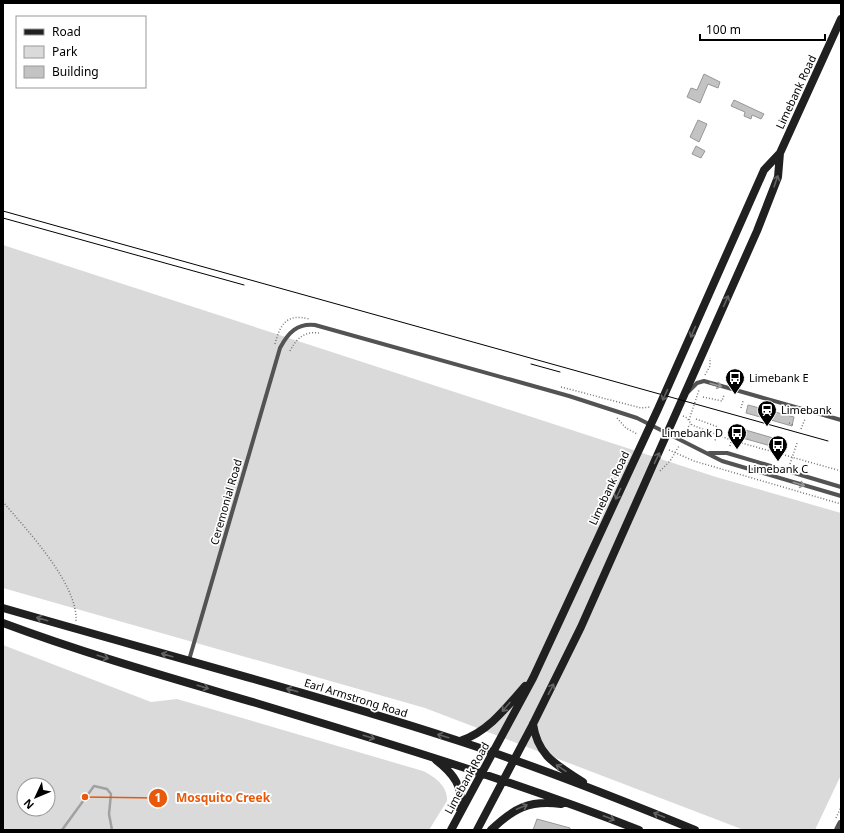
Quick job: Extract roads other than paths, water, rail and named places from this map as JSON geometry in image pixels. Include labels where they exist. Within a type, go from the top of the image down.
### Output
[{"type":"main road","name":"Limebank Road","points":[[451,830],[532,678],[651,424],[764,170],[780,152],[841,19]]},
{"type":"main road","name":"Limebank Road","points":[[476,830],[514,761],[581,627],[662,447],[773,191],[778,177],[780,152]]},
{"type":"main road","name":"Earl Armstrong Road","points":[[3,608],[304,693],[460,741],[594,789],[695,830]]},
{"type":"main road","points":[[3,623],[65,645],[433,757],[578,806],[639,830]]},
{"type":"main road","points":[[460,741],[477,735],[485,728],[532,678]]},
{"type":"main road","points":[[533,724],[538,744],[545,754],[560,767],[594,789]]},
{"type":"main road","points":[[433,757],[447,770],[458,784],[462,800],[459,816]]},
{"type":"main road","points":[[491,830],[515,810],[533,803],[544,802],[578,806]]},
{"type":"street","points":[[838,830],[841,824]]},
{"type":"lane","name":"Ceremonial Road","points":[[189,661],[280,348],[295,328],[307,324],[569,396],[651,424],[710,453],[722,462],[841,496]]},
{"type":"lane","points":[[684,396],[693,387],[703,381],[841,420]]},
{"type":"lane","points":[[710,453],[727,453],[841,487]]},
{"type":"waterway","points":[[62,830],[94,786],[107,789],[111,794],[109,814],[112,830]]},
{"type":"tram line","points":[[3,211],[828,441]]},
{"type":"tram line","points":[[3,218],[244,285]]},
{"type":"tram line","points":[[531,364],[560,372]]},
{"type":"place","name":"Limebank E","points":[[735,395]]},
{"type":"place","name":"Limebank","points":[[767,427]]},
{"type":"place","name":"Limebank D","points":[[737,450]]},
{"type":"place","name":"Limebank C","points":[[778,462]]},
{"type":"place","name":"Mosquito Creek","points":[[85,797]]}]
